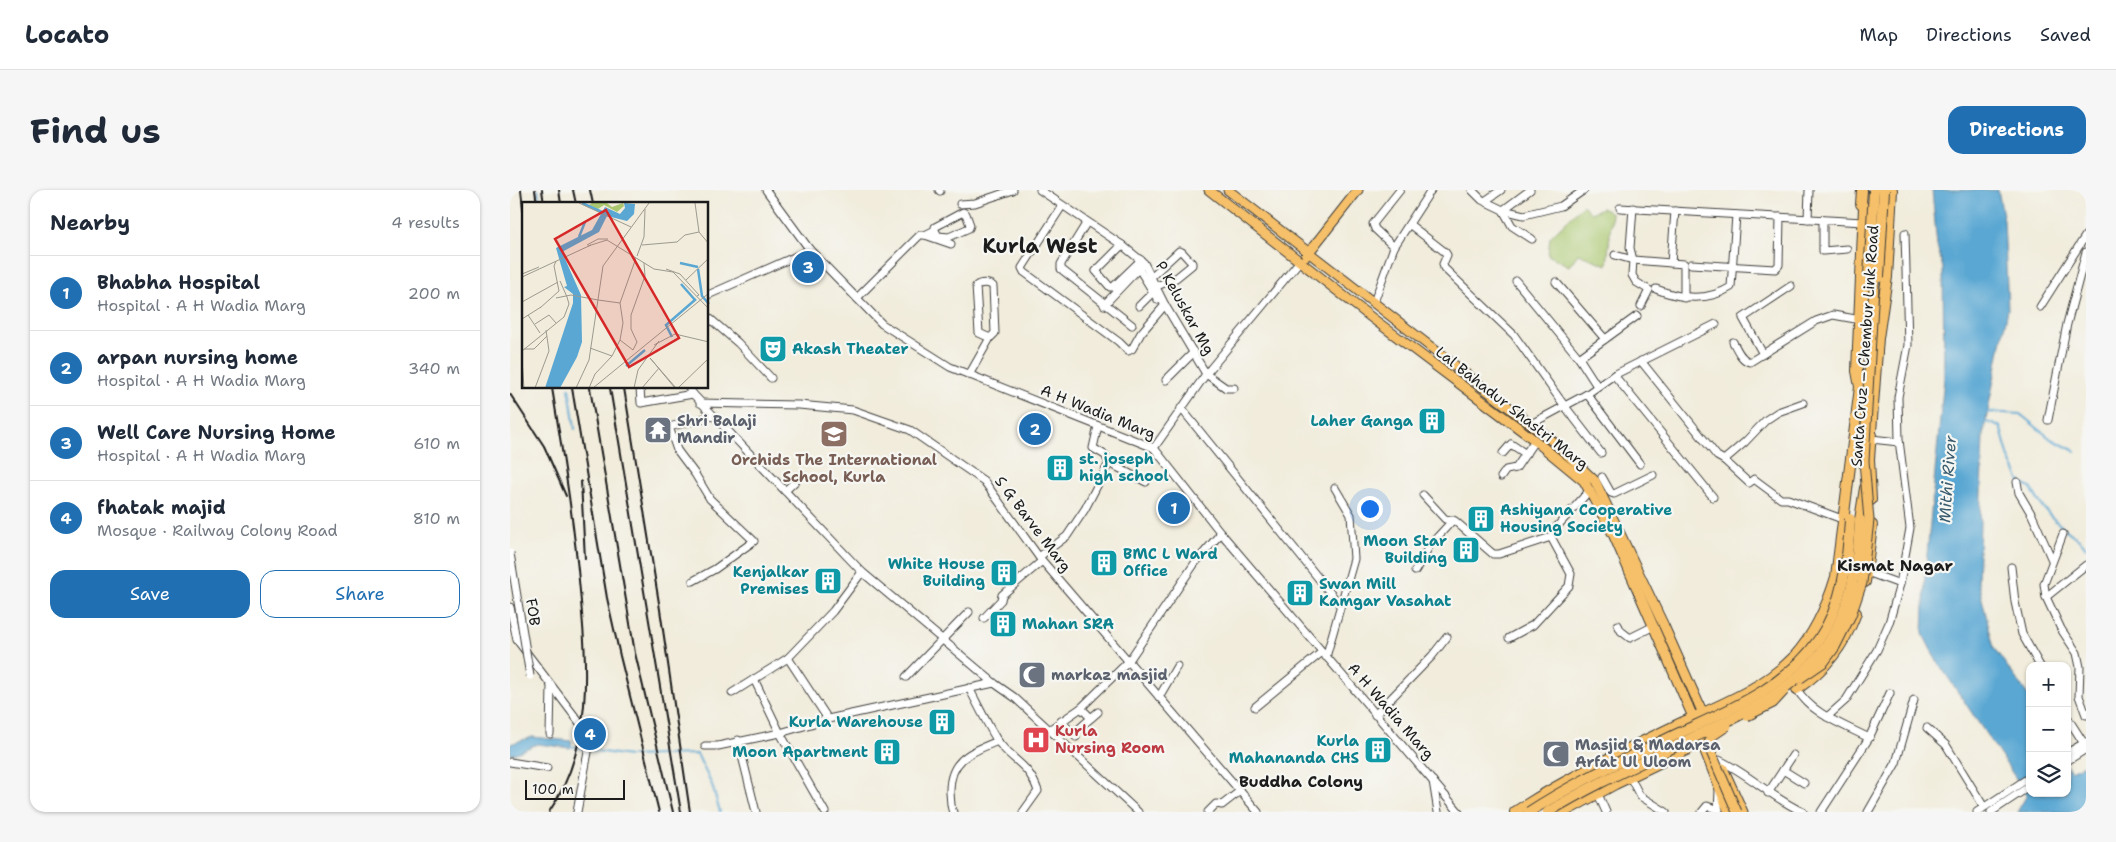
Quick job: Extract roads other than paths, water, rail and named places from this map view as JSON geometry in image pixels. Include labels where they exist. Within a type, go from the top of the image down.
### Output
[{"type":"highway","name":"Santa Cruz – Chembur Link Road","points":[[1851,519],[1851,458],[1860,387],[1857,371],[1861,320],[1864,207],[1861,204],[1862,190]]},
{"type":"highway","points":[[1867,190],[1864,207],[1890,209]]},
{"type":"highway","points":[[1874,190],[1874,277],[1878,338]]},
{"type":"highway","points":[[1860,387],[1884,190]]},
{"type":"highway","name":"Santa Cruz – Chembur Link Road","points":[[1794,686],[1825,667],[1839,649],[1848,633],[1860,600],[1867,572],[1872,520],[1869,459],[1878,338],[1887,277],[1892,190]]},
{"type":"highway","points":[[1515,812],[1571,777],[1739,695],[1767,678],[1793,658],[1820,619],[1832,592],[1869,459]]},
{"type":"highway","points":[[1548,812],[1588,789],[1740,715],[1794,686],[1828,643],[1844,612],[1854,581],[1851,519]]},
{"type":"highway","points":[[1530,812],[1575,784],[1743,702],[1772,685],[1799,664],[1820,637],[1837,601],[1847,563],[1851,519]]},
{"type":"highway","points":[[1802,647],[1825,667]]},
{"type":"highway","points":[[1564,812],[1706,740]]},
{"type":"highway","points":[[1614,756],[1627,779]]},
{"type":"main road","name":"Lal Bahadur Shastri Marg","points":[[1209,190],[1299,262],[1535,440],[1584,482],[1599,489]]},
{"type":"main road","name":"Lal Bahadur Shastri Marg","points":[[1228,190],[1531,424],[1595,481],[1613,534],[1698,700],[1699,715],[1719,788],[1729,812]]},
{"type":"main road","points":[[1299,262],[1310,253],[1358,190]]},
{"type":"main road","points":[[1737,812],[1708,745],[1712,736],[1717,731],[1773,703],[1824,662],[1835,647],[1851,615],[1862,583],[1869,520],[1864,461],[1879,190]]},
{"type":"main road","points":[[1242,218],[1250,207]]},
{"type":"main road","name":"Lal Bahadur Shastri Marg","points":[[1653,613],[1654,626],[1688,704],[1699,715]]},
{"type":"main road","points":[[1688,704],[1698,700]]},
{"type":"main road","name":"Lal Bahadur Shastri Marg","points":[[1706,740],[1719,760],[1742,812]]},
{"type":"street","name":"A H Wadia Marg","points":[[766,190],[810,250],[882,324],[950,367],[1154,448],[1221,533],[1375,715],[1433,780],[1438,812]]},
{"type":"street","points":[[960,204],[975,203],[1013,190]]},
{"type":"street","name":"P Keluskar Mg","points":[[1040,190],[1121,244],[1152,276],[1155,289],[1206,374]]},
{"type":"street","points":[[1394,247],[1375,229],[1373,224],[1400,190]]},
{"type":"street","points":[[1374,302],[1394,247],[1431,190]]},
{"type":"street","points":[[1472,190],[1485,201],[1503,210],[1524,215],[1562,206],[1584,190]]},
{"type":"street","points":[[1485,201],[1501,190]]},
{"type":"street","points":[[1503,210],[1530,190]]},
{"type":"street","points":[[1808,219],[1809,190]]},
{"type":"street","points":[[1062,206],[1022,268],[1024,272],[1119,342],[1128,351],[1132,349],[1141,333],[1165,305]]},
{"type":"street","points":[[1620,208],[1863,222]]},
{"type":"street","points":[[1633,208],[1630,248],[1634,279],[1649,290],[1641,306]]},
{"type":"street","points":[[1503,210],[1512,226],[1532,240]]},
{"type":"street","points":[[1671,262],[1675,211]]},
{"type":"street","points":[[857,298],[920,235],[925,235],[934,230],[941,222],[963,212],[966,214],[970,226],[949,237],[938,236],[934,230]]},
{"type":"street","points":[[1656,289],[1684,298],[1706,297],[1731,287],[1736,214]]},
{"type":"street","points":[[1691,264],[1778,268],[1780,217]]},
{"type":"street","points":[[1823,220],[1823,250],[1847,249]]},
{"type":"street","points":[[1087,222],[1060,266],[1062,271],[1132,325]]},
{"type":"street","points":[[1409,224],[1445,252],[1447,255],[1443,264],[1444,268],[1514,335],[1564,406],[1601,453]]},
{"type":"street","points":[[1827,717],[1846,700],[1877,650],[1889,622],[1900,584],[1910,528],[1899,442],[1898,397],[1908,345],[1905,233]]},
{"type":"street","points":[[925,235],[951,244]]},
{"type":"street","points":[[2040,307],[2086,235]]},
{"type":"street","points":[[1121,244],[1096,271],[1110,287],[1113,287],[1141,264]]},
{"type":"street","points":[[1095,268],[1121,244]]},
{"type":"street","points":[[709,295],[810,250]]},
{"type":"street","points":[[1139,306],[1155,289],[1176,278],[1192,263],[1179,251],[1152,276]]},
{"type":"street","points":[[2048,420],[2066,324],[2086,252]]},
{"type":"street","points":[[1615,255],[1633,260],[1682,264],[1684,266],[1684,298]]},
{"type":"street","points":[[1154,448],[1206,374],[1299,262]]},
{"type":"street","points":[[1104,305],[1141,264]]},
{"type":"street","points":[[1141,264],[1155,289],[1158,300]]},
{"type":"street","points":[[1516,281],[1579,358],[1597,386]]},
{"type":"street","points":[[1556,282],[1605,339]]},
{"type":"street","points":[[969,375],[990,338],[995,333],[993,286],[990,284],[978,284],[976,286],[979,333],[990,338]]},
{"type":"street","points":[[1763,354],[1743,318],[1791,286]]},
{"type":"street","points":[[1732,342],[1746,361],[1750,362],[1816,321],[1833,315],[1861,320]]},
{"type":"street","points":[[1579,358],[1637,316]]},
{"type":"street","points":[[709,318],[738,343],[770,378]]},
{"type":"street","points":[[1531,424],[1587,394],[1614,375],[1716,324]]},
{"type":"street","points":[[1166,380],[1194,352]]},
{"type":"street","points":[[1641,361],[1717,456],[1749,483],[1754,479],[1781,499],[1788,499],[1851,519]]},
{"type":"street","points":[[1206,374],[1226,388],[1234,388]]},
{"type":"street","points":[[1614,375],[1713,497]]},
{"type":"street","points":[[640,389],[641,403],[691,391],[862,572],[994,684],[1014,697],[1138,812]]},
{"type":"street","points":[[1587,394],[1640,464]]},
{"type":"street","name":"S G Barve Marg","points":[[700,402],[799,405],[853,410],[910,430],[984,481],[1040,560],[1258,812]]},
{"type":"street","points":[[1724,460],[1766,420],[1778,412],[1803,403]]},
{"type":"street","points":[[1181,408],[1340,605]]},
{"type":"street","points":[[694,581],[715,569],[754,540],[710,499],[695,474],[677,450],[669,427],[713,416]]},
{"type":"street","points":[[1098,426],[1093,448],[1105,455],[1109,463],[1146,482]]},
{"type":"street","points":[[1501,477],[1506,470],[1516,468],[1535,440]]},
{"type":"street","points":[[1871,440],[1899,442]]},
{"type":"street","points":[[1503,453],[1511,444],[1526,454]]},
{"type":"street","points":[[984,618],[1001,600],[1002,595],[1066,536],[1085,509],[1109,463]]},
{"type":"street","points":[[785,491],[802,475]]},
{"type":"street","points":[[1599,489],[1616,494],[1653,475]]},
{"type":"street","points":[[1423,495],[1445,519],[1453,520],[1493,554],[1499,554],[1551,536],[1553,531],[1599,489],[1602,477]]},
{"type":"street","points":[[2017,482],[2018,493],[2032,515],[2052,560]]},
{"type":"street","points":[[1255,707],[1324,655],[1354,559],[1351,515],[1335,488]]},
{"type":"street","points":[[1415,571],[1430,545],[1453,520]]},
{"type":"street","points":[[1049,730],[1080,708],[1128,662],[1195,563],[1221,533]]},
{"type":"street","points":[[2063,534],[2044,584],[2046,597],[2061,629],[2077,652],[2080,667],[2079,696],[2086,715]]},
{"type":"street","points":[[1509,638],[1534,625],[1569,586],[1571,574],[1551,536]]},
{"type":"street","name":"FOB","points":[[510,553],[530,676]]},
{"type":"street","points":[[2046,597],[2086,566]]},
{"type":"street","points":[[2011,567],[2015,602],[2022,634],[2038,662]]},
{"type":"street","points":[[732,693],[788,658],[833,611],[862,572]]},
{"type":"street","points":[[1867,572],[1900,584]]},
{"type":"street","points":[[510,607],[512,630],[517,640],[587,730],[590,741],[577,812]]},
{"type":"street","points":[[906,677],[969,612]]},
{"type":"street","points":[[1618,625],[1621,631],[1630,638],[1654,626]]},
{"type":"street","points":[[1375,715],[1432,656],[1446,637]]},
{"type":"street","points":[[788,658],[828,719]]},
{"type":"street","points":[[2080,667],[2086,660]]},
{"type":"street","points":[[1159,698],[1177,666]]},
{"type":"street","points":[[754,679],[780,733],[825,812]]},
{"type":"street","points":[[705,746],[718,746],[738,740],[780,733],[828,719],[994,684]]},
{"type":"street","points":[[550,734],[551,686]]},
{"type":"street","points":[[1794,686],[1804,701],[1827,717],[1869,738]]},
{"type":"street","points":[[969,688],[998,741],[1034,779],[1038,791],[1023,812]]},
{"type":"street","points":[[1821,812],[1869,738],[1890,693]]},
{"type":"street","points":[[1868,812],[1896,763],[1914,700]]},
{"type":"street","points":[[1080,708],[1091,718]]},
{"type":"street","points":[[1061,721],[1075,736],[1098,712]]},
{"type":"street","points":[[2071,723],[2085,744],[2073,752]]},
{"type":"street","points":[[1927,728],[1946,744],[1984,807]]},
{"type":"street","points":[[738,740],[756,812]]},
{"type":"street","points":[[953,812],[950,786],[955,765],[969,753],[998,741]]},
{"type":"street","points":[[1768,792],[1794,755]]},
{"type":"street","points":[[1719,760],[1736,768],[1785,804],[1804,812]]},
{"type":"street","points":[[510,762],[547,768]]},
{"type":"street","points":[[1783,770],[1804,783]]},
{"type":"street","points":[[1627,779],[1640,796],[1666,812]]},
{"type":"street","points":[[1433,780],[1459,812]]},
{"type":"street","points":[[1991,812],[1996,804],[2026,780]]},
{"type":"street","points":[[1702,812],[1707,806],[1718,811],[1719,788]]},
{"type":"street","points":[[1977,812],[2026,788]]},
{"type":"street","points":[[1208,812],[1216,804],[1222,805],[1226,803],[1240,791]]},
{"type":"street","points":[[1598,794],[1606,812]]},
{"type":"water","name":"Mithi River","points":[[1932,190],[1998,190],[2004,221],[2008,309],[1983,435],[1978,582],[1994,648],[2026,692],[2026,794],[1935,658],[1923,634],[1925,575],[1944,378],[1943,268],[1937,246]]},
{"type":"water","points":[[532,737],[572,741],[570,748],[537,744],[510,754],[510,744]]},
{"type":"water","points":[[2086,764],[2086,812],[2017,812],[2026,797],[2071,797],[2071,771]]},
{"type":"waterway","points":[[538,190],[540,202]]},
{"type":"waterway","points":[[569,389],[575,429]]},
{"type":"waterway","points":[[1987,412],[2020,414],[2051,439],[2075,451]]},
{"type":"waterway","points":[[1983,421],[2000,426],[2009,458],[2021,483],[2032,489],[2050,516],[2086,548]]},
{"type":"waterway","points":[[570,746],[585,749]]},
{"type":"waterway","points":[[590,750],[629,756],[697,754],[712,785],[720,812]]},
{"type":"railway","points":[[521,190],[522,202]]},
{"type":"railway","points":[[535,190],[537,202]]},
{"type":"railway","points":[[542,190],[544,202]]},
{"type":"railway","points":[[559,190],[561,202]]},
{"type":"railway","points":[[573,190],[576,202]]},
{"type":"railway","points":[[590,190],[593,202]]},
{"type":"railway","points":[[549,812],[564,787],[574,760],[584,705],[585,677],[583,620],[575,540],[552,389]]},
{"type":"railway","points":[[572,389],[607,598],[659,812]]},
{"type":"railway","points":[[590,389],[635,653],[673,812]]},
{"type":"railway","points":[[610,389],[681,812]]},
{"type":"railway","points":[[624,389],[659,603],[690,812]]},
{"type":"railway","points":[[510,394],[544,446],[566,496]]},
{"type":"railway","points":[[581,481],[585,559]]},
{"type":"place","name":"Well Care Nursing Home","points":[[808,267]]},
{"type":"place","name":"Akash Theater","points":[[773,349]]},
{"type":"place","name":"Laher Ganga","points":[[1432,421]]},
{"type":"place","name":"arpan nursing home","points":[[1035,429]]},
{"type":"place","name":"Shri Balaji Mandir","points":[[658,430]]},
{"type":"place","name":"Orchids The International School, Kurla","points":[[834,434]]},
{"type":"place","name":"st. joseph high school","points":[[1060,468]]},
{"type":"place","name":"Bhabha Hospital","points":[[1174,508]]},
{"type":"place","name":"Ashiyana Cooperative Housing Society","points":[[1481,519]]},
{"type":"place","name":"Moon Star Building","points":[[1466,550]]},
{"type":"place","name":"BMC L Ward Office","points":[[1104,563]]},
{"type":"place","name":"White House Building","points":[[1004,573]]},
{"type":"place","name":"Kenjalkar Premises","points":[[828,581]]},
{"type":"place","name":"Swan Mill Kamgar Vasahat","points":[[1300,593]]},
{"type":"place","name":"Mahan SRA","points":[[1003,624]]},
{"type":"place","name":"markaz masjid","points":[[1032,675]]},
{"type":"place","name":"Kurla Warehouse","points":[[942,722]]},
{"type":"place","name":"fhatak majid","points":[[590,734]]},
{"type":"place","name":"Kurla Nursing Room","points":[[1036,740]]},
{"type":"place","name":"Kurla Mahananda CHS","points":[[1378,750]]},
{"type":"place","name":"Moon Apartment","points":[[887,752]]},
{"type":"place","name":"Masjid & Madarsa Arfat Ul Uloom","points":[[1556,754]]},
{"type":"district","name":"Kurla West","points":[[1040,246]]},
{"type":"district","name":"Kismat Nagar","points":[[1895,565]]},
{"type":"district","name":"Buddha Colony","points":[[1301,781]]}]
